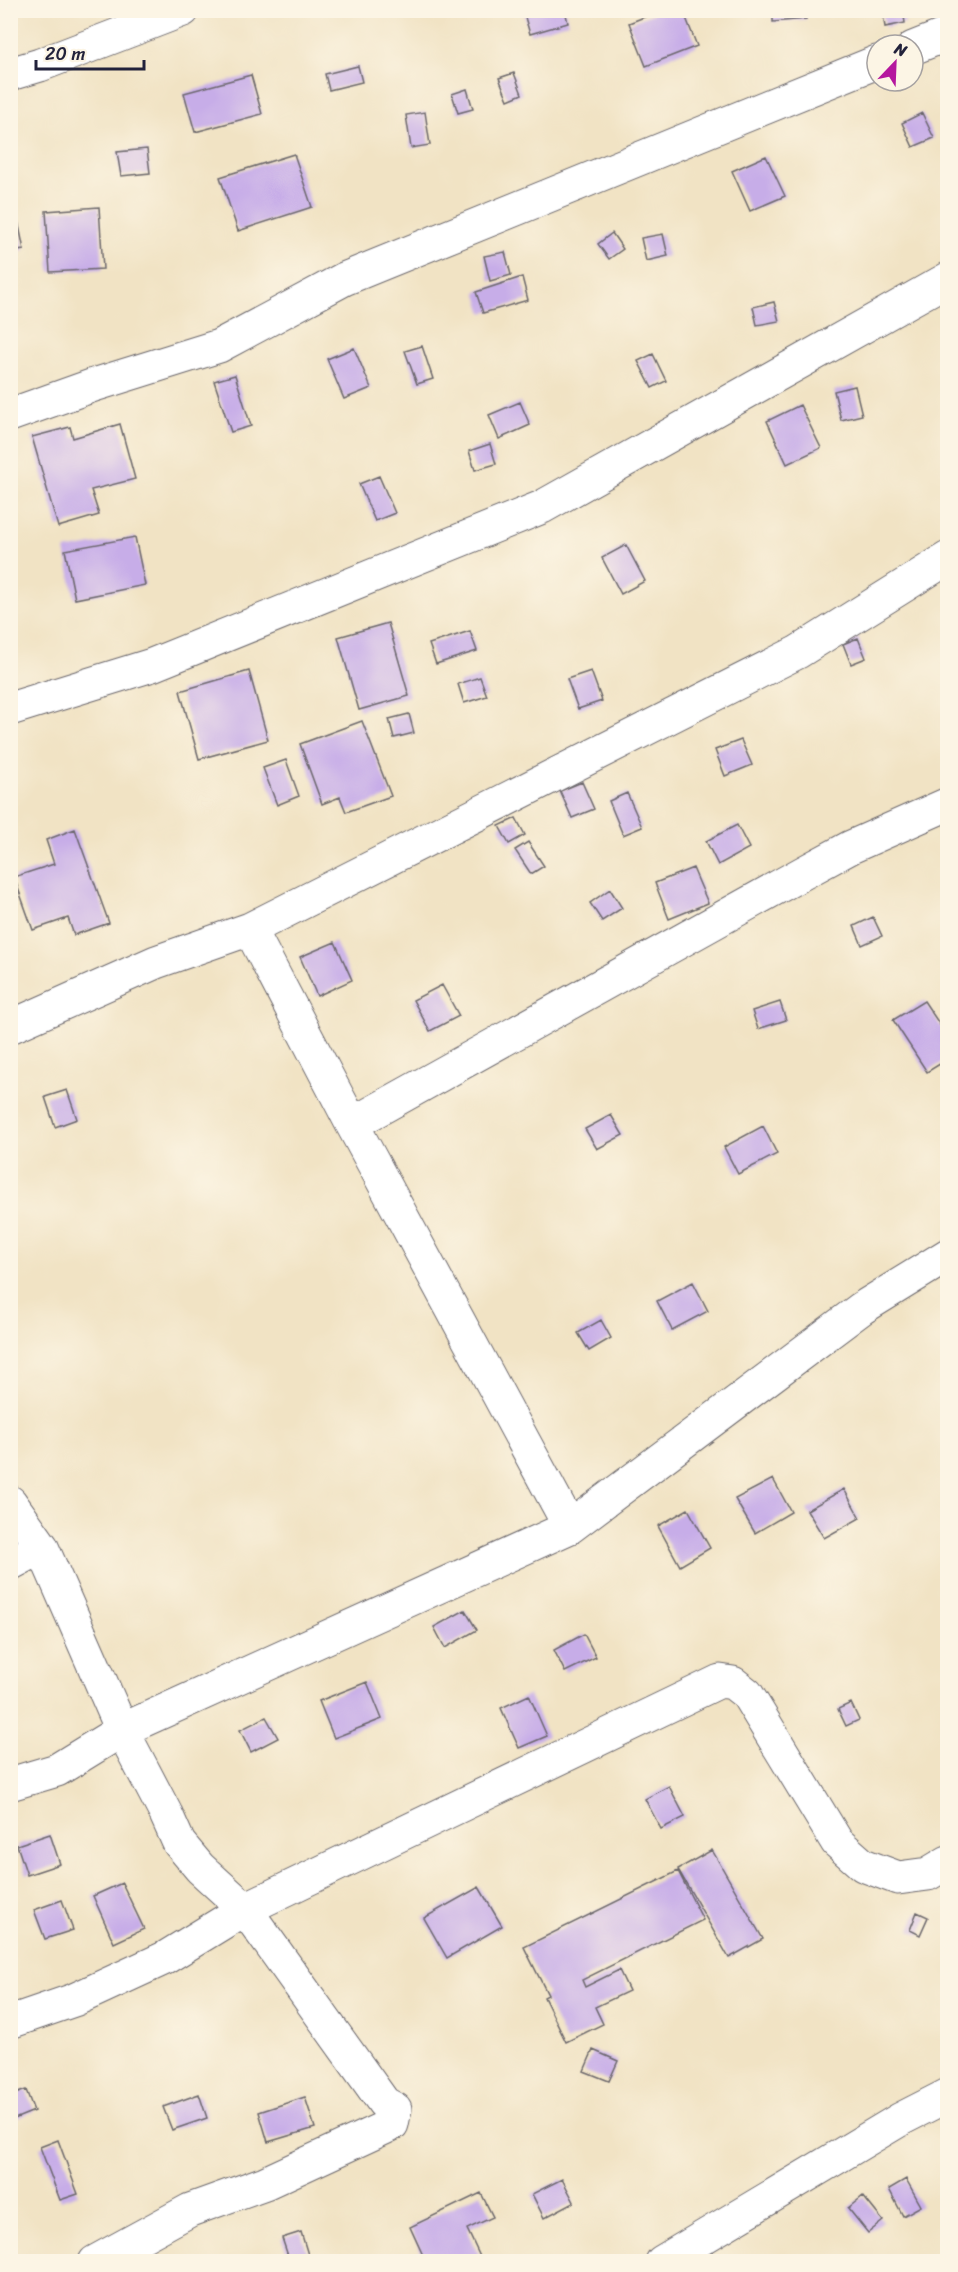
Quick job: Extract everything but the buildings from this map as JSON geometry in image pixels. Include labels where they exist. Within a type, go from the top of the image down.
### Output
[{"type":"street","points":[[10,74],[40,65],[183,10]]},
{"type":"street","points":[[925,43],[948,34]]},
{"type":"street","points":[[10,415],[94,385],[219,346],[344,279],[865,67]]},
{"type":"street","points":[[10,710],[152,665],[542,507],[948,279]]},
{"type":"street","points":[[10,1027],[156,962],[250,929],[798,652],[948,558]]},
{"type":"street","points":[[352,1124],[851,847],[948,804]]},
{"type":"street","points":[[250,929],[352,1124],[570,1527]]},
{"type":"street","points":[[10,1784],[57,1770],[122,1730],[570,1527],[862,1308],[948,1255]]},
{"type":"street","points":[[10,1502],[42,1547],[122,1730],[179,1843],[200,1868],[245,1909],[384,2103],[395,2109],[392,2124],[276,2178],[190,2210],[95,2262]]},
{"type":"street","points":[[10,1564],[42,1547]]},
{"type":"street","points":[[10,2022],[74,2000],[165,1958],[245,1909],[720,1681],[733,1683],[747,1694],[837,1842],[863,1865],[881,1874],[898,1878],[928,1874],[948,1862]]},
{"type":"street","points":[[662,2262],[901,2119],[948,2095]]}]
